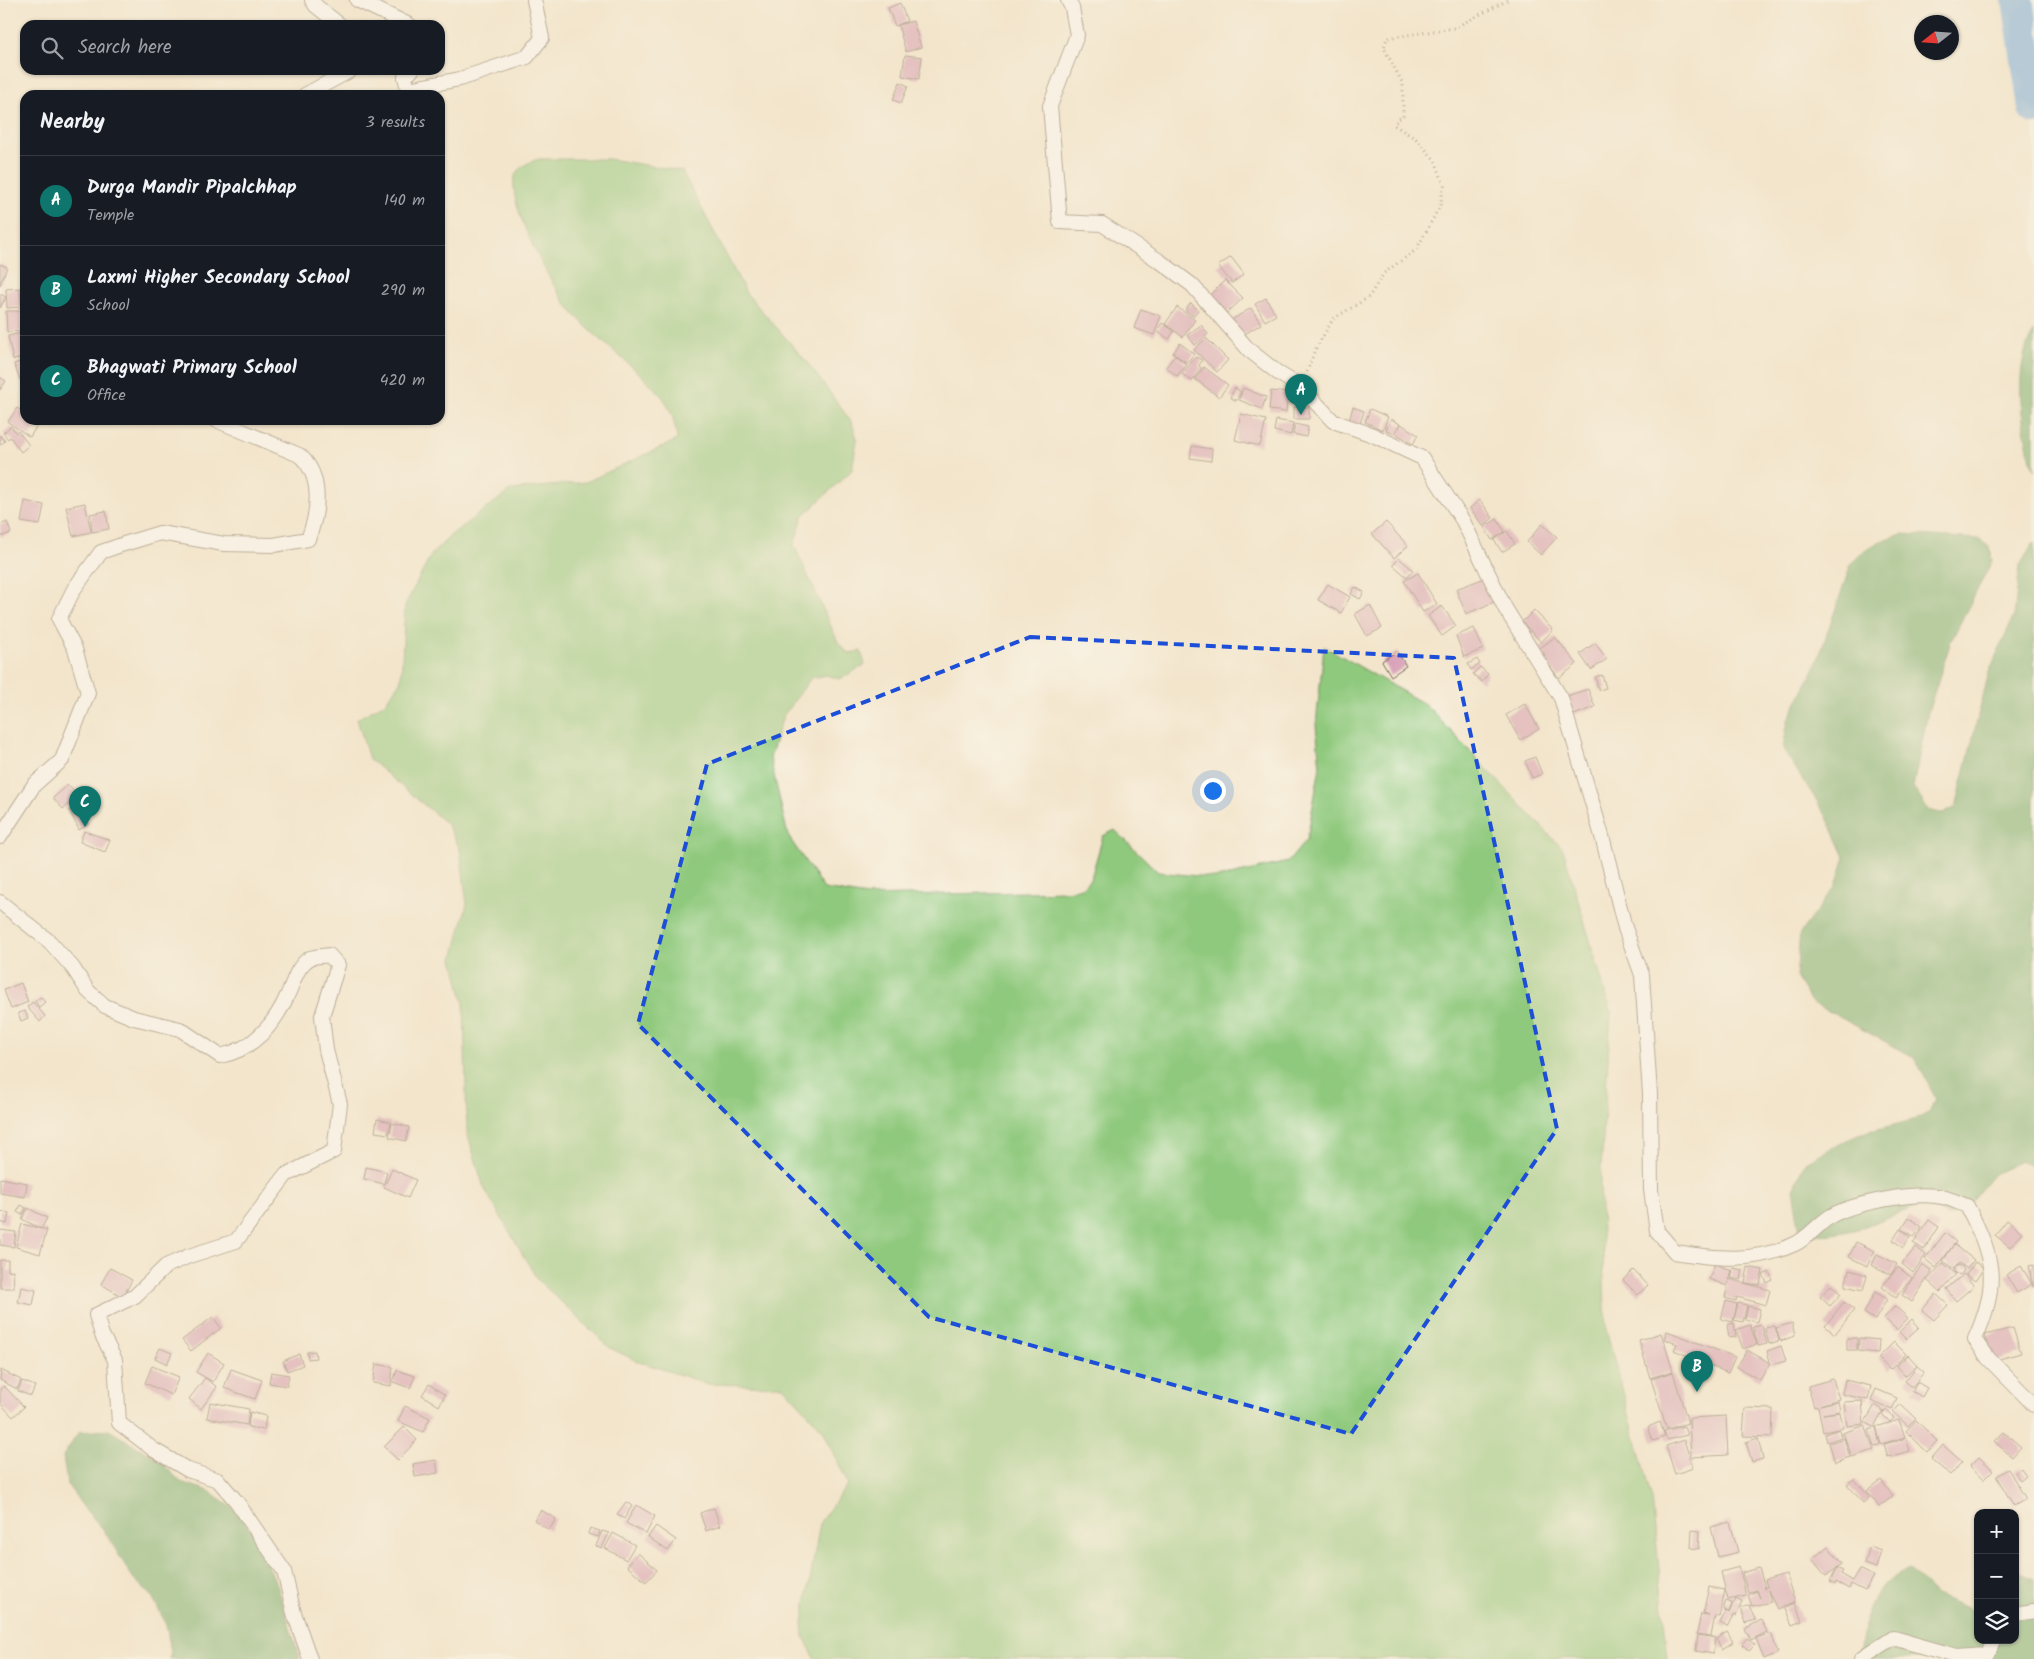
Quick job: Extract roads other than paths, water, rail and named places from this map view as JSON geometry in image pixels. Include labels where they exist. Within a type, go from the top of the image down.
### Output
[{"type":"street","points":[[312,0],[316,6],[334,20]]},
{"type":"street","points":[[357,0],[399,20]]},
{"type":"street","points":[[408,75],[405,78],[408,89],[460,79],[527,57],[542,38],[534,0]]},
{"type":"street","points":[[1068,0],[1072,8],[1077,35],[1068,63],[1050,106],[1060,222],[1102,224],[1161,262],[1192,285],[1249,350],[1278,373],[1301,387],[1333,421],[1373,435],[1422,458],[1463,522],[1505,608],[1562,698],[1602,836],[1625,928],[1642,975],[1650,1094],[1651,1190],[1656,1232],[1675,1252],[1721,1259],[1762,1255],[1796,1244],[1830,1216],[1862,1203],[1901,1198],[1941,1196],[1967,1206],[1984,1240],[1992,1272],[1988,1311],[1976,1339],[1988,1358],[2034,1406]]},
{"type":"street","points":[[314,90],[341,75]]},
{"type":"street","points":[[0,837],[34,784],[62,760],[88,692],[75,649],[59,620],[74,589],[101,552],[160,533],[224,544],[274,545],[308,539],[315,520],[315,479],[309,464],[299,455],[228,425]]},
{"type":"street","points":[[0,902],[50,942],[73,968],[88,990],[105,1006],[134,1018],[180,1030],[220,1056],[236,1053],[254,1042],[273,1023],[298,970],[311,958],[329,955],[338,965],[322,1016],[326,1050],[340,1104],[334,1151],[286,1176],[236,1241],[189,1256],[166,1266],[135,1296],[96,1315],[102,1335],[115,1360],[119,1423],[154,1450],[188,1470],[218,1480],[237,1502],[284,1571],[294,1613],[310,1659]]},
{"type":"street","points":[[2019,1613],[2034,1611]]},
{"type":"street","points":[[1861,1659],[1893,1638],[1956,1656],[1986,1654],[1992,1644]]},
{"type":"waterway","points":[[2018,0],[2034,108]]},
{"type":"place","name":"Durga Mandir Pipalchhap","points":[[1301,415]]},
{"type":"place","name":"Bhagwati Primary School","points":[[85,827]]},
{"type":"place","name":"Laxmi Higher Secondary School","points":[[1697,1392]]}]
